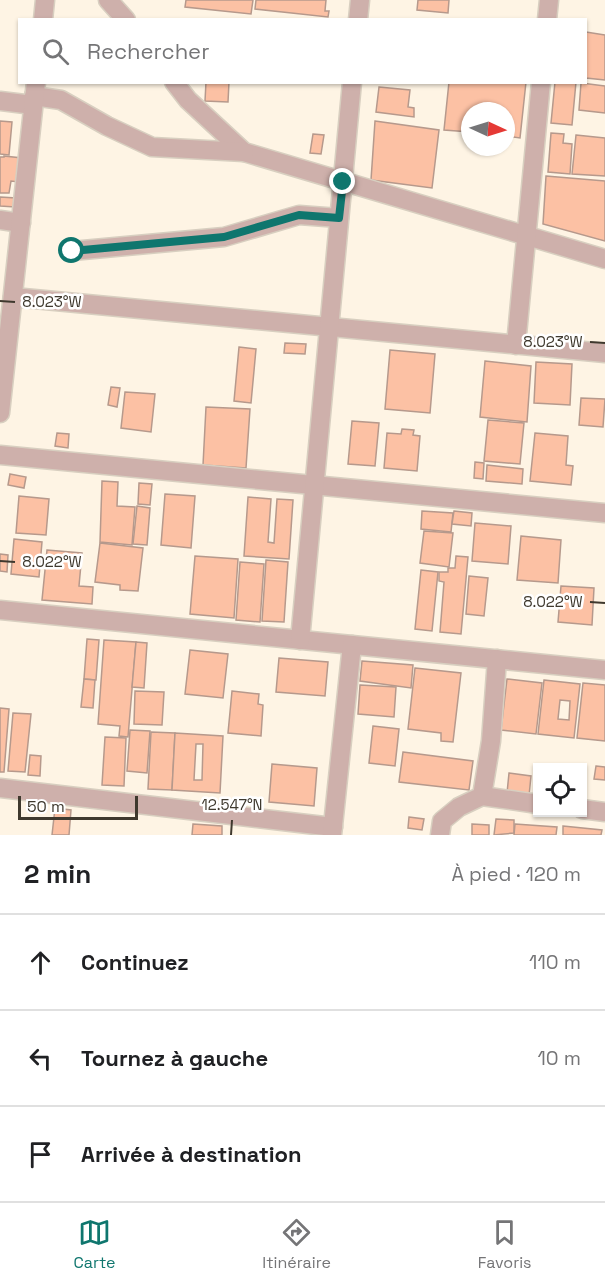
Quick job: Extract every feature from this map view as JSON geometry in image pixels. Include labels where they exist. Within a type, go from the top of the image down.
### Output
[{"type":"street","points":[[43,18],[45,0]]},
{"type":"street","points":[[108,0],[124,18]]},
{"type":"street","points":[[358,18],[360,0]]},
{"type":"street","points":[[547,18],[549,0]]},
{"type":"street","points":[[176,84],[188,100],[244,152]]},
{"type":"street","points":[[300,640],[352,84]]},
{"type":"street","points":[[516,345],[541,84]]},
{"type":"street","points":[[0,413],[4,344],[13,297],[34,94]]},
{"type":"street","points":[[0,101],[34,94],[61,100],[107,126],[152,147],[244,152],[605,259]]},
{"type":"street","points":[[72,251],[224,237],[299,215],[339,218]]},
{"type":"street","points":[[0,220],[21,223]]},
{"type":"street","points":[[13,297],[605,353]]},
{"type":"street","points":[[0,455],[605,513]]},
{"type":"street","points":[[0,610],[605,670]]},
{"type":"street","points":[[0,788],[333,831],[352,645]]},
{"type":"street","points":[[482,796],[491,741],[497,659]]},
{"type":"street","points":[[440,835],[442,821],[459,807],[482,796],[533,803]]},
{"type":"street","points":[[587,810],[605,812]]},
{"type":"building","points":[[186,0],[253,0],[251,14],[185,7]]},
{"type":"building","points":[[256,0],[326,0],[325,11],[329,11],[328,17],[255,9]]},
{"type":"building","points":[[418,0],[449,0],[448,13],[417,10]]},
{"type":"building","points":[[587,32],[605,35],[605,80],[587,78]]},
{"type":"building","points":[[206,84],[229,84],[228,102],[205,101]]},
{"type":"building","points":[[449,84],[526,84],[520,138],[515,137],[515,102],[461,102],[461,131],[444,130]]},
{"type":"building","points":[[555,84],[576,84],[572,125],[551,123]]},
{"type":"building","points":[[581,84],[605,86],[605,113],[579,110]]},
{"type":"building","points":[[379,87],[410,90],[408,107],[414,108],[414,117],[376,112]]},
{"type":"building","points":[[0,121],[12,122],[9,155],[0,154]]},
{"type":"building","points":[[375,121],[439,130],[432,188],[371,180]]},
{"type":"building","points":[[551,133],[564,134],[563,143],[572,144],[570,174],[548,172]]},
{"type":"building","points":[[313,134],[324,135],[321,154],[310,153]]},
{"type":"building","points":[[576,135],[605,138],[605,176],[572,174]]},
{"type":"building","points":[[0,157],[22,158],[19,182],[11,181],[9,193],[0,193]]},
{"type":"building","points":[[546,176],[605,181],[605,241],[543,224]]},
{"type":"building","points":[[0,197],[16,198],[15,207],[0,206]]},
{"type":"building","points":[[285,343],[306,344],[305,354],[284,353]]},
{"type":"building","points":[[239,347],[256,349],[251,403],[234,401]]},
{"type":"building","points":[[390,350],[435,354],[430,413],[385,409]]},
{"type":"building","points":[[485,361],[531,366],[527,422],[480,417]]},
{"type":"building","points":[[536,362],[572,364],[570,405],[534,403]]},
{"type":"building","points":[[111,387],[120,388],[117,407],[108,405]]},
{"type":"building","points":[[125,392],[155,394],[151,432],[121,428]]},
{"type":"building","points":[[581,398],[605,399],[603,427],[579,425]]},
{"type":"building","points":[[206,407],[250,409],[246,468],[203,465]]},
{"type":"building","points":[[488,420],[524,423],[520,464],[484,461]]},
{"type":"building","points":[[352,421],[379,423],[375,466],[348,464]]},
{"type":"building","points":[[402,429],[414,430],[413,435],[420,436],[417,471],[384,468],[387,433],[401,434]]},
{"type":"building","points":[[57,433],[69,434],[68,448],[55,446]]},
{"type":"building","points":[[535,433],[568,436],[566,465],[573,466],[571,485],[530,481]]},
{"type":"building","points":[[475,462],[484,463],[483,479],[474,478]]},
{"type":"building","points":[[487,465],[523,469],[522,484],[486,481]]},
{"type":"building","points":[[10,474],[26,477],[24,488],[8,485]]},
{"type":"building","points":[[102,481],[118,482],[117,506],[135,507],[132,545],[100,542]]},
{"type":"building","points":[[139,483],[152,484],[150,505],[138,504]]},
{"type":"building","points":[[165,494],[195,496],[191,548],[161,545]]},
{"type":"building","points":[[19,496],[49,499],[46,535],[16,533]]},
{"type":"building","points":[[248,497],[271,499],[268,542],[274,543],[277,499],[293,500],[289,559],[244,556]]},
{"type":"building","points":[[137,506],[150,508],[147,545],[133,544]]},
{"type":"building","points":[[422,511],[453,513],[451,532],[421,529]]},
{"type":"building","points":[[454,511],[472,513],[471,526],[452,524]]},
{"type":"building","points":[[475,523],[511,526],[508,564],[472,561]]},
{"type":"building","points":[[424,531],[453,533],[449,567],[420,563]]},
{"type":"building","points":[[521,536],[561,540],[558,583],[517,580]]},
{"type":"building","points":[[14,539],[42,542],[39,577],[11,574]]},
{"type":"building","points":[[100,543],[143,548],[138,591],[120,590],[120,585],[95,582]]},
{"type":"building","points":[[47,550],[82,553],[79,586],[93,587],[92,604],[42,600]]},
{"type":"building","points":[[0,554],[8,555],[7,572],[0,571]]},
{"type":"building","points":[[195,556],[238,559],[234,618],[190,614]]},
{"type":"building","points":[[456,556],[468,557],[461,634],[440,632],[444,582],[439,581],[439,572],[448,572],[448,568],[455,568]]},
{"type":"building","points":[[266,560],[288,562],[284,622],[262,621]]},
{"type":"building","points":[[240,562],[264,564],[260,622],[236,620]]},
{"type":"building","points":[[421,570],[438,572],[432,631],[415,629]]},
{"type":"building","points":[[469,576],[488,578],[484,616],[466,614]]},
{"type":"building","points":[[561,586],[594,588],[592,625],[558,622]]},
{"type":"building","points":[[87,639],[99,640],[96,680],[84,679]]},
{"type":"building","points":[[104,640],[136,642],[128,737],[119,736],[120,726],[98,724]]},
{"type":"building","points":[[136,642],[147,643],[144,688],[132,687]]},
{"type":"building","points":[[190,650],[228,654],[223,698],[185,694]]},
{"type":"building","points":[[279,658],[328,662],[325,696],[276,692]]},
{"type":"building","points":[[362,661],[413,665],[411,688],[360,681]]},
{"type":"building","points":[[415,668],[461,673],[453,742],[441,741],[441,733],[408,729]]},
{"type":"building","points":[[84,679],[95,680],[93,708],[81,707]]},
{"type":"building","points":[[507,679],[542,683],[536,734],[501,730]]},
{"type":"building","points":[[544,680],[580,684],[574,738],[538,734]],"holes":[[[560,700],[570,701],[569,720],[558,719]]]},
{"type":"building","points":[[583,683],[605,685],[605,741],[577,738]]},
{"type":"building","points":[[360,685],[396,687],[394,717],[358,714]]},
{"type":"building","points":[[135,691],[164,692],[162,725],[134,724]]},
{"type":"building","points":[[232,691],[259,694],[258,704],[263,705],[261,736],[228,733]]},
{"type":"building","points":[[0,708],[9,709],[4,772],[0,772]]},
{"type":"building","points":[[13,713],[31,714],[25,772],[8,771]]},
{"type":"building","points":[[373,726],[399,729],[395,766],[369,763]]},
{"type":"building","points":[[130,730],[150,731],[147,773],[127,771]]},
{"type":"building","points":[[151,732],[175,733],[172,790],[148,789]]},
{"type":"building","points":[[175,733],[223,736],[220,793],[172,790]],"holes":[[[196,744],[203,744],[202,780],[194,780]]]},
{"type":"building","points":[[105,737],[126,738],[124,786],[102,785]]},
{"type":"building","points":[[403,752],[473,761],[469,790],[399,782]]},
{"type":"building","points":[[30,755],[41,756],[40,776],[28,775]]},
{"type":"building","points":[[272,764],[317,768],[314,806],[269,802]]},
{"type":"building","points":[[596,766],[605,767],[605,780],[594,779]]},
{"type":"building","points":[[509,773],[531,776],[529,796],[507,793]]},
{"type":"building","points":[[55,808],[71,810],[69,835],[52,835]]},
{"type":"building","points":[[409,817],[424,819],[422,830],[408,828]]},
{"type":"building","points":[[496,819],[514,820],[514,833],[494,835]]},
{"type":"building","points":[[193,824],[222,826],[222,835],[192,835]]},
{"type":"building","points":[[472,824],[489,825],[489,835],[472,835]]},
{"type":"building","points":[[515,824],[557,827],[556,835],[514,835]]},
{"type":"building","points":[[563,826],[602,830],[601,835],[563,835]]},
{"type":"route","points":[[72,251],[224,237],[299,215],[339,218],[343,182]]}]
